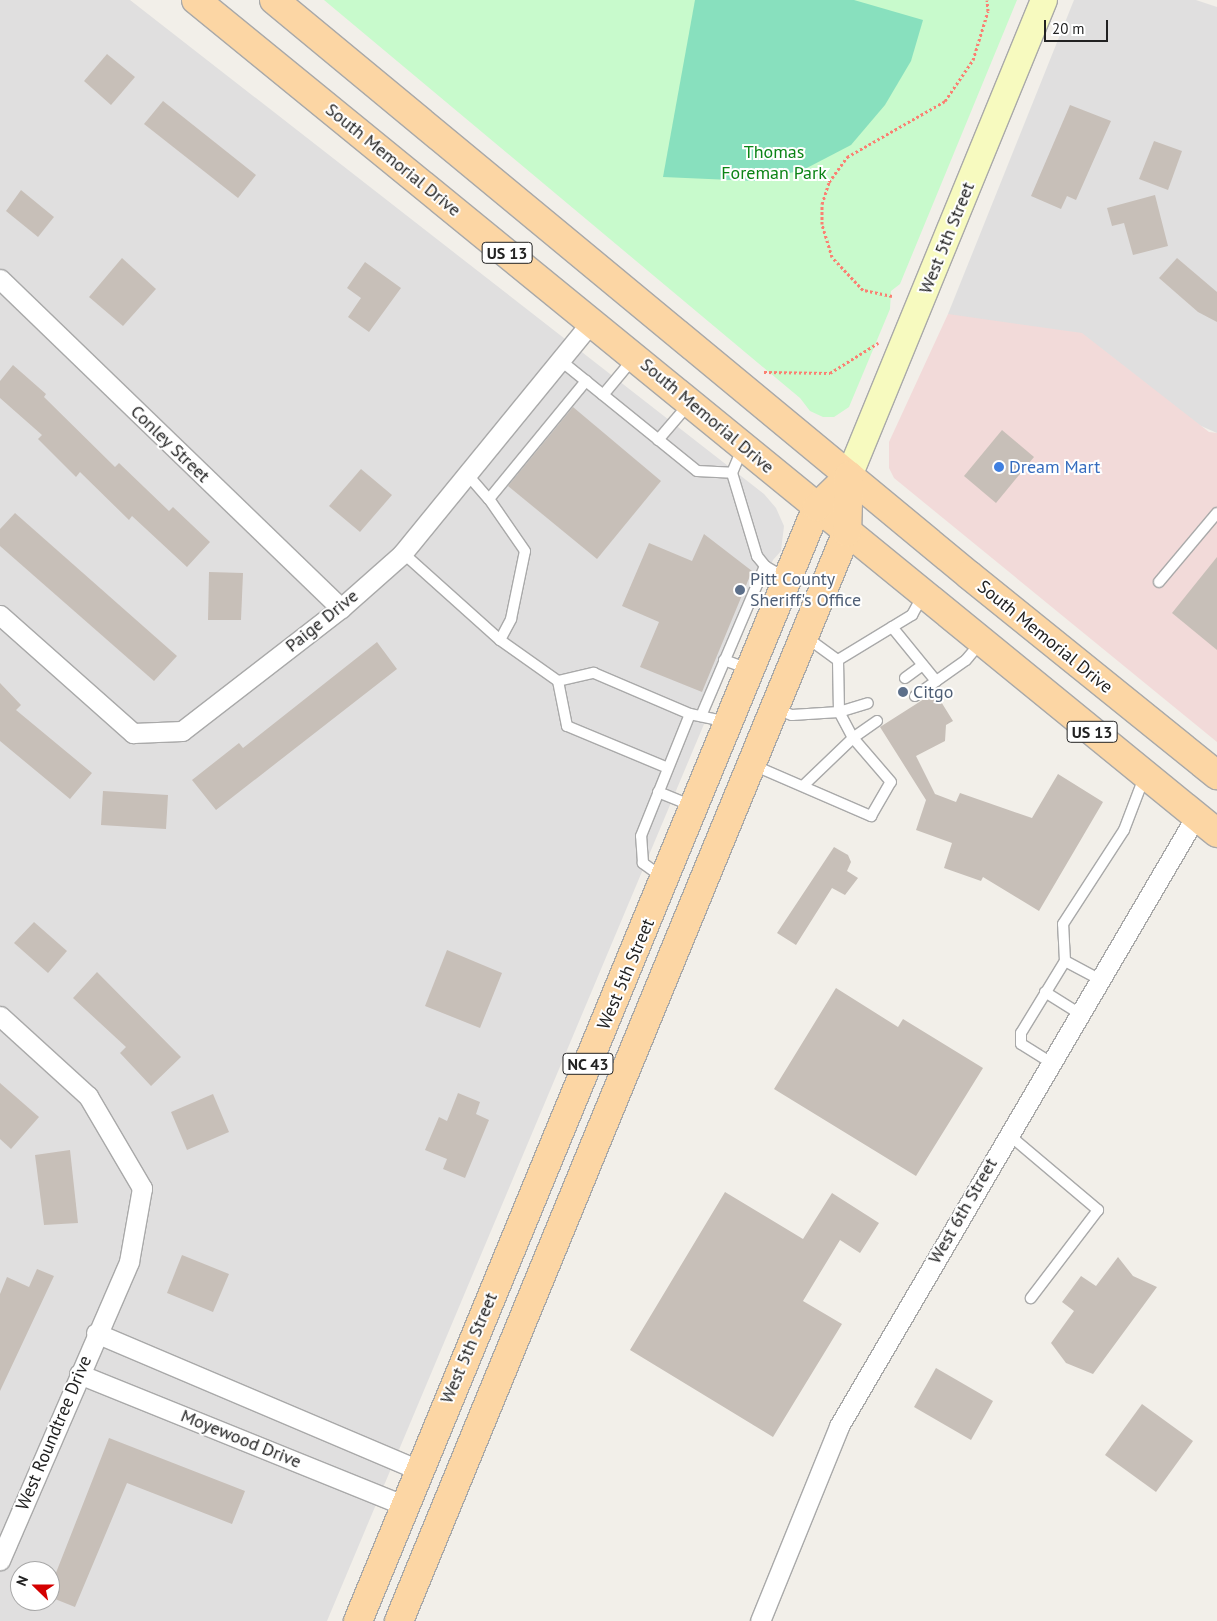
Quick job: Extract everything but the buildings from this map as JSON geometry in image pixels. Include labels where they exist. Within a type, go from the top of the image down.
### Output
[{"type":"main road","name":"South Memorial Drive","points":[[196,0],[592,321],[981,642],[1207,824]]},
{"type":"main road","name":"South Memorial Drive","points":[[274,0],[850,476],[1217,776]]},
{"type":"main road","name":"West 5th Street","points":[[399,1621],[847,532],[850,476],[1044,0]]},
{"type":"main road","name":"West 5th Street","points":[[358,1621],[403,1505],[751,670],[776,573],[817,507],[850,476]]},
{"type":"main road","points":[[383,1621],[433,1493],[431,1478],[418,1470]]},
{"type":"street","name":"Conley Street","points":[[0,280],[341,608]]},
{"type":"street","name":"Paige Drive","points":[[0,615],[133,733],[182,731],[341,608],[403,553],[592,321]]},
{"type":"street","name":"West 6th Street","points":[[760,1621],[839,1426],[1099,979],[1207,824]]},
{"type":"street","name":"West Roundtree Drive","points":[[0,1016],[88,1096],[142,1188],[129,1262],[96,1333],[0,1560]]},
{"type":"street","points":[[96,1333],[418,1470]]},
{"type":"street","name":"Moyewood Drive","points":[[79,1374],[403,1505]]},
{"type":"lane","points":[[604,395],[635,357]]},
{"type":"lane","points":[[560,360],[698,472],[732,473]]},
{"type":"lane","points":[[489,499],[586,381]]},
{"type":"lane","points":[[658,440],[690,402]]},
{"type":"lane","points":[[665,879],[643,863],[640,856],[641,836],[668,768],[695,715],[724,660],[776,573],[757,556],[732,473],[743,446]]},
{"type":"lane","points":[[467,474],[489,499],[525,551],[511,619],[500,640]]},
{"type":"lane","points":[[1159,582],[1217,513]]},
{"type":"lane","points":[[403,553],[500,640],[558,681],[567,726],[668,768]]},
{"type":"lane","points":[[838,660],[912,615],[923,594]]},
{"type":"lane","points":[[892,627],[936,681]]},
{"type":"lane","points":[[804,635],[838,660]]},
{"type":"lane","points":[[915,696],[966,660],[981,642]]},
{"type":"lane","points":[[724,660],[751,670]]},
{"type":"lane","points":[[750,764],[871,816],[891,782],[853,738],[839,712],[838,660]]},
{"type":"lane","points":[[905,678],[923,666]]},
{"type":"lane","points":[[558,681],[594,673],[695,715],[729,722]]},
{"type":"lane","points":[[774,708],[792,715],[839,712],[868,703]]},
{"type":"lane","points":[[803,786],[853,738],[877,722]]},
{"type":"lane","points":[[1050,1062],[1021,1044],[1019,1038],[1065,961],[1063,924],[1124,830],[1137,788],[1145,775]]},
{"type":"lane","points":[[658,792],[694,807]]},
{"type":"lane","points":[[1065,961],[1099,979]]},
{"type":"lane","points":[[1045,992],[1079,1013]]},
{"type":"lane","points":[[1008,1134],[1098,1210],[1031,1298]]},
{"type":"path","points":[[892,296],[863,290],[832,257],[822,224],[822,204],[830,182],[847,157],[945,101],[973,60],[988,11],[987,0]]},
{"type":"path","points":[[764,372],[830,373],[878,342]]},
{"type":"shaded area","points":[[0,0],[130,0],[764,494],[776,508],[784,526],[781,551],[773,560],[327,1621],[0,1621]]},
{"type":"shaded area","points":[[1074,0],[1196,0],[1217,7],[1217,433],[948,314]]},
{"type":"shaded area","points":[[948,314],[1082,333],[1209,432],[1217,433],[1217,742],[894,478],[889,468],[889,442]]},
{"type":"green space","name":"Thomas Foreman Park","points":[[324,0],[1017,0],[900,284],[891,291],[890,309],[849,407],[834,417],[823,417],[810,411],[800,398]]},
{"type":"green space","points":[[695,0],[854,0],[923,20],[911,61],[885,105],[851,145],[803,170],[754,181],[663,177]]},
{"type":"place","name":"Dream Mart","points":[[999,467]]},
{"type":"place","name":"Pitt County Sheriff's Office","points":[[740,590]]},
{"type":"place","name":"Citgo","points":[[903,692]]}]
